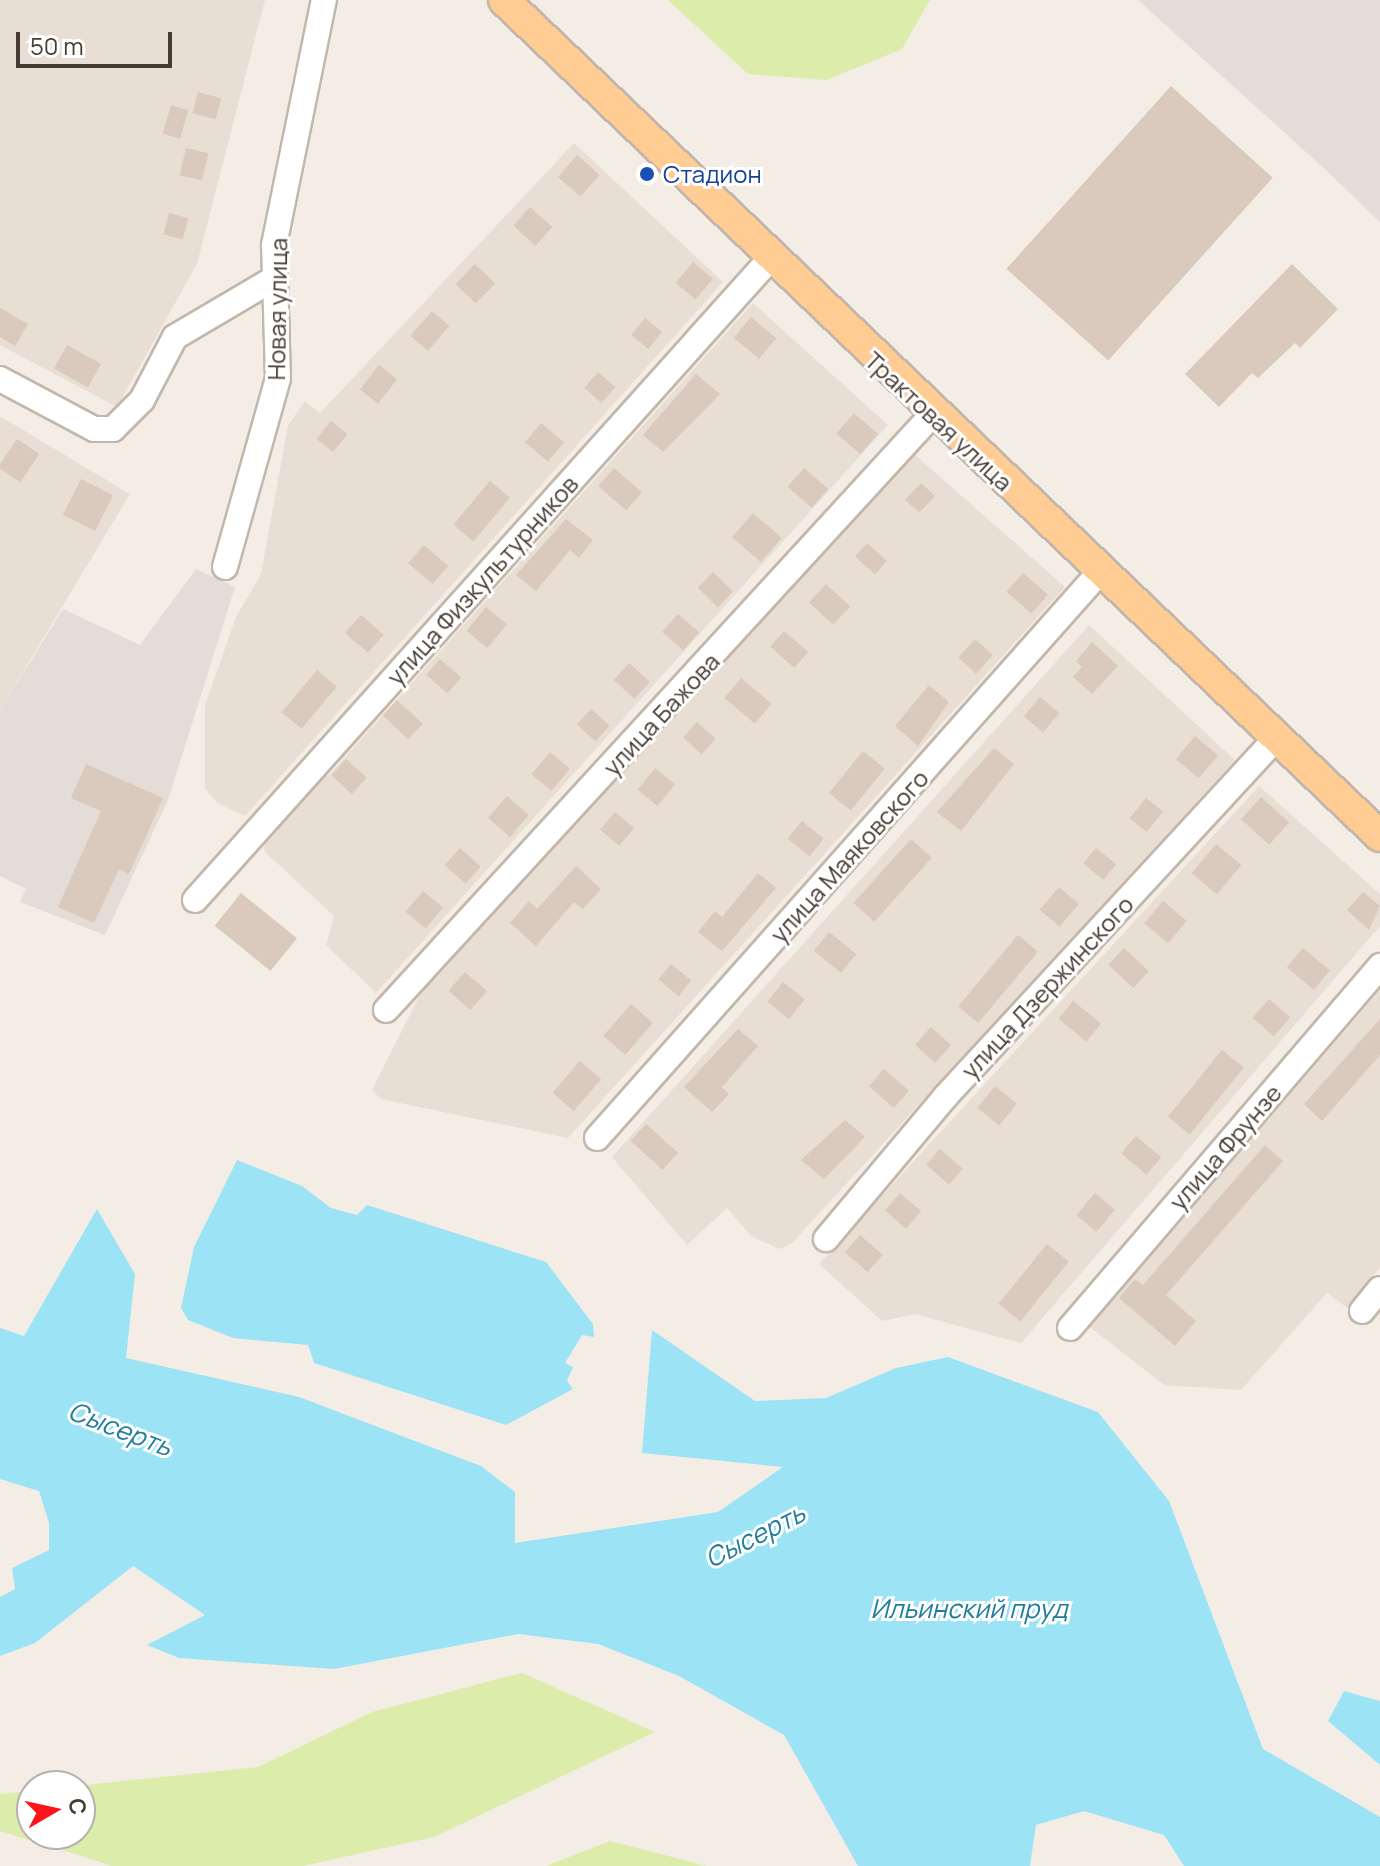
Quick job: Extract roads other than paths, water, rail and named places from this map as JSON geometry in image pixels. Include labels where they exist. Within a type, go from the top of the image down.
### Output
[{"type":"main road","name":"Трактовая улица","points":[[504,0],[769,260],[1380,836]]},
{"type":"street","name":"Новая улица","points":[[225,567],[278,378],[274,245],[324,0]]},
{"type":"street","name":"улица Физкультурников","points":[[195,900],[769,260]]},
{"type":"street","points":[[0,379],[94,429],[113,429],[142,400],[175,337],[275,278]]},
{"type":"street","name":"улица Бажова","points":[[386,1010],[932,415]]},
{"type":"street","name":"улица Маяковского","points":[[597,1138],[1099,573]]},
{"type":"street","name":"улица Дзержинского","points":[[826,1239],[945,1097],[1275,740]]},
{"type":"street","name":"улица Фрунзе","points":[[1070,1328],[1380,966]]},
{"type":"street","points":[[1362,1311],[1380,1289]]},
{"type":"water","points":[[237,1160],[302,1186],[331,1208],[357,1215],[367,1205],[546,1262],[593,1324],[594,1337],[582,1335],[565,1363],[573,1367],[567,1381],[573,1389],[506,1425],[314,1363],[308,1345],[233,1338],[188,1320],[181,1308],[194,1247]]},
{"type":"water","name":"Ильинский пруд","points":[[97,1209],[135,1274],[126,1358],[299,1397],[481,1466],[515,1492],[515,1543],[718,1512],[783,1467],[642,1453],[652,1330],[755,1401],[826,1398],[896,1368],[948,1357],[1098,1412],[1169,1501],[1263,1749],[1380,1817],[1380,1866],[1184,1866],[1164,1835],[1084,1811],[1036,1825],[1030,1866],[858,1866],[784,1735],[679,1676],[598,1644],[518,1634],[334,1669],[179,1658],[147,1645],[205,1615],[133,1566],[35,1643],[0,1656],[0,1597],[15,1589],[12,1568],[49,1550],[49,1523],[39,1491],[0,1479],[0,1328],[24,1336]]},
{"type":"water","points":[[1344,1691],[1380,1701],[1380,1765],[1328,1721]]},
{"type":"place","name":"Стадион","points":[[647,174]]},
{"type":"water label","name":"Сысерть","points":[[120,1429]]},
{"type":"water label","name":"Сысерть","points":[[755,1536]]}]
